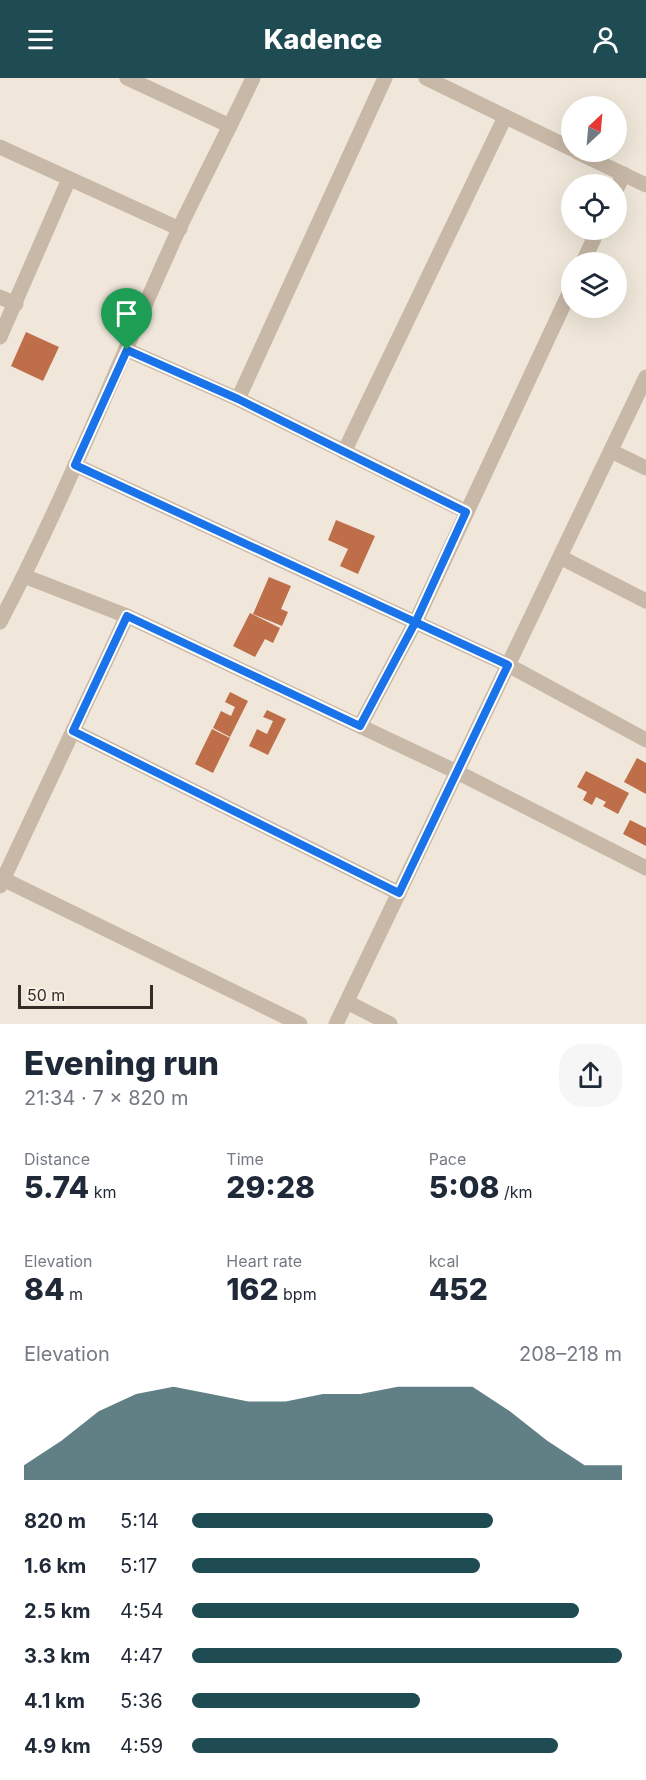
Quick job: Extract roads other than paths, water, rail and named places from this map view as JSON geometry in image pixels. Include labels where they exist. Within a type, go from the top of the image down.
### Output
[{"type":"street","points":[[127,78],[230,126]]},
{"type":"street","points":[[0,622],[24,576],[75,465],[180,229],[253,78]]},
{"type":"street","points":[[238,399],[384,78]]},
{"type":"street","points":[[426,78],[561,144]]},
{"type":"street","points":[[344,452],[505,117]]},
{"type":"street","points":[[0,147],[180,229]]},
{"type":"street","points":[[598,162],[624,174]]},
{"type":"street","points":[[627,176],[646,185]]},
{"type":"street","points":[[0,338],[69,179]]},
{"type":"street","points":[[0,297],[16,304]]},
{"type":"street","points":[[360,726],[416,621],[561,310]]},
{"type":"street","points":[[127,350],[238,399],[466,512]]},
{"type":"street","points":[[336,1024],[646,377]]},
{"type":"street","points":[[610,451],[646,468]]},
{"type":"street","points":[[75,465],[508,665],[646,740]]},
{"type":"street","points":[[560,557],[646,601]]},
{"type":"street","points":[[24,576],[127,616],[457,772],[646,868]]},
{"type":"street","points":[[127,616],[2,883],[300,1024]]},
{"type":"street","points":[[73,731],[399,893]]},
{"type":"street","points":[[347,1002],[390,1024]]}]
